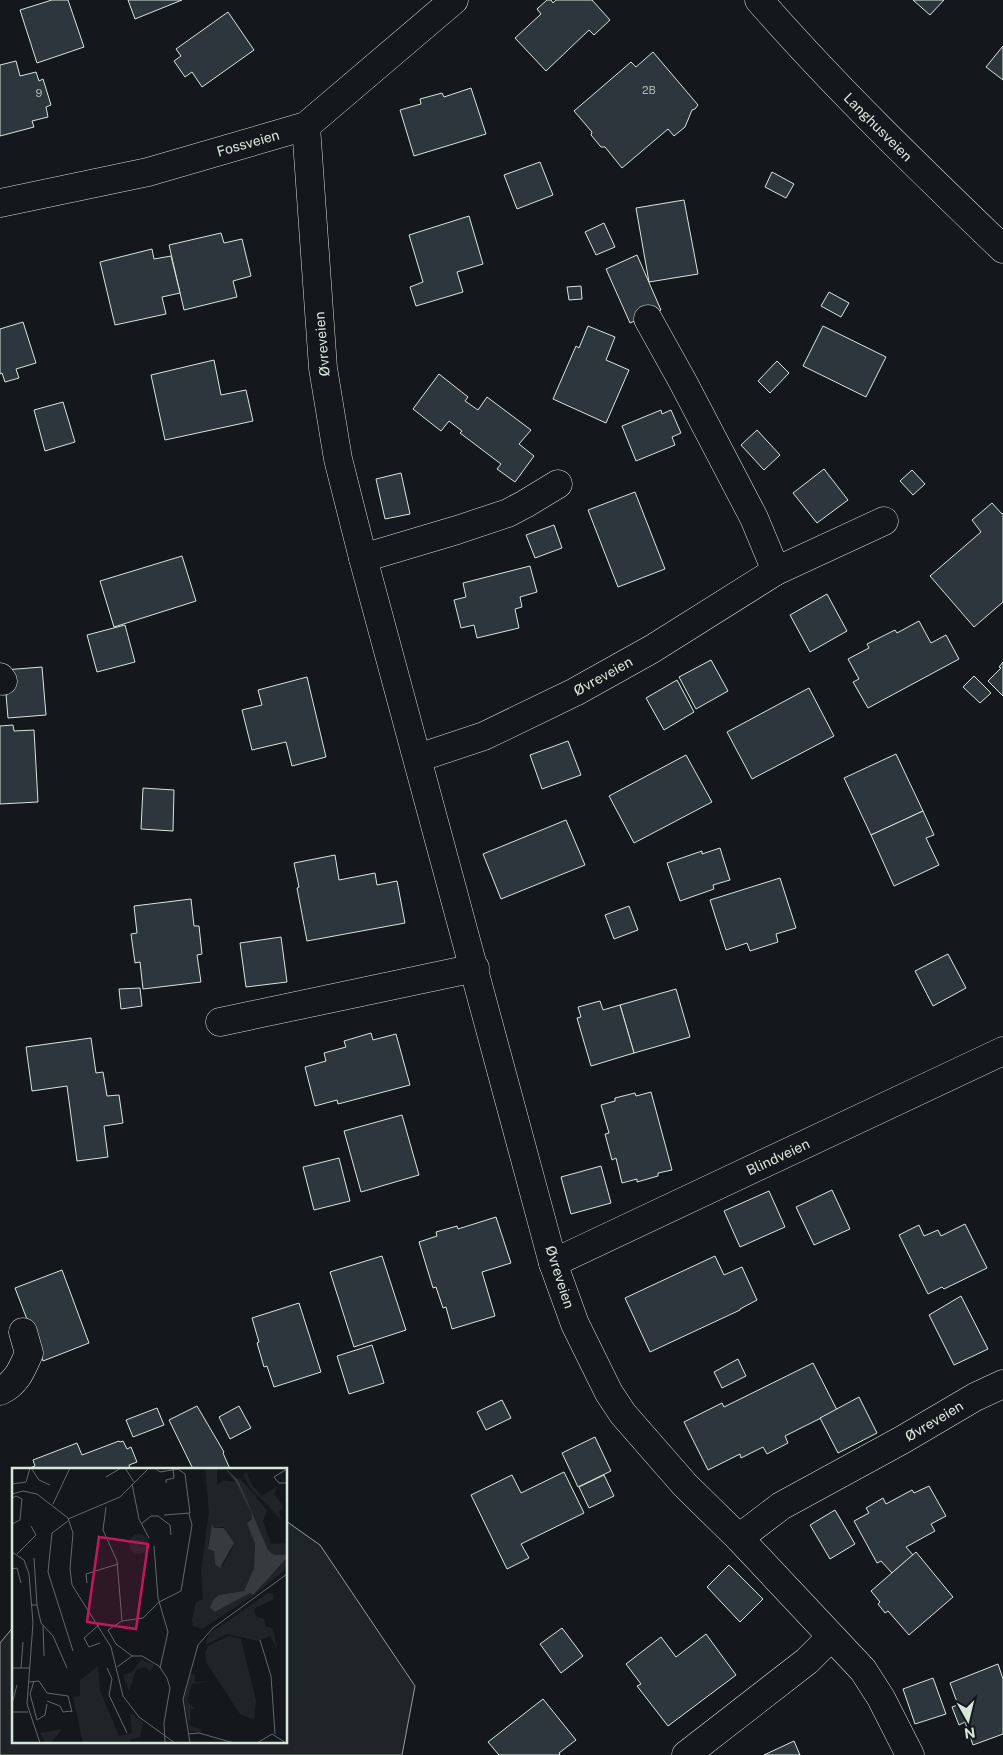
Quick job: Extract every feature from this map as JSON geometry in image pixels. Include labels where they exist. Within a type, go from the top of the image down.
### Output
[{"type":"street","name":"Fossveien","points":[[0,203],[148,172],[306,126],[454,0]]},
{"type":"street","name":"Langhusveien","points":[[759,0],[881,132],[1003,249]]},
{"type":"street","name":"Øvreveien","points":[[306,126],[323,368],[338,459],[362,558],[554,1263],[575,1324],[609,1393],[623,1414],[685,1485],[739,1538],[863,1670],[910,1755]]},
{"type":"street","points":[[648,319],[754,518],[776,571]]},
{"type":"street","points":[[362,558],[508,513],[558,484]]},
{"type":"street","name":"Øvreveien","points":[[418,758],[484,736],[575,692],[652,649],[776,571],[884,521]]},
{"type":"street","points":[[220,1022],[475,968]]},
{"type":"street","name":"Blindveien","points":[[554,1263],[1003,1051]]},
{"type":"street","points":[[0,1391],[8,1388],[18,1377],[29,1353],[23,1332]]},
{"type":"street","name":"Øvreveien","points":[[739,1538],[781,1506],[902,1440],[975,1396],[1003,1384]]},
{"type":"street","points":[[686,1755],[807,1661],[831,1637]]},
{"type":"shaded area","points":[[288,1522],[320,1545],[415,1686],[402,1755],[0,1755],[0,1643],[12,1628],[12,1742],[288,1742]]},
{"type":"building","points":[[52,0],[68,0],[84,47],[37,63],[20,10]]},
{"type":"building","points":[[128,0],[182,0],[135,19]]},
{"type":"building","points":[[547,0],[551,0],[553,3],[556,0],[592,0],[610,20],[594,35],[589,30],[546,71],[515,38],[541,14],[537,9]]},
{"type":"building","points":[[913,0],[944,0],[930,15]]},
{"type":"building","points":[[228,12],[254,50],[202,87],[192,72],[185,77],[174,61],[181,56],[176,49]]},
{"type":"building","points":[[1003,46],[1003,80],[986,67]]},
{"type":"building","points":[[653,52],[698,105],[692,110],[685,127],[674,136],[668,129],[622,168],[605,147],[601,147],[591,135],[592,132],[574,111],[631,62],[636,67]]},
{"type":"building","points":[[16,61],[20,76],[36,72],[39,81],[43,79],[51,105],[46,107],[48,117],[32,121],[34,127],[0,136],[0,65]]},
{"type":"building","points":[[471,88],[486,134],[414,156],[400,110],[421,104],[420,99],[442,93],[444,97]]},
{"type":"building","points":[[540,162],[553,195],[517,209],[504,175]]},
{"type":"building","points":[[772,172],[794,184],[786,198],[765,187]]},
{"type":"building","points":[[684,200],[698,274],[649,282],[636,208]]},
{"type":"building","points":[[469,216],[483,264],[457,272],[463,292],[416,306],[410,287],[423,282],[409,235]]},
{"type":"building","points":[[604,223],[615,247],[596,255],[585,232]]},
{"type":"building","points":[[221,233],[224,243],[242,239],[251,276],[233,281],[237,297],[184,310],[169,245]]},
{"type":"building","points":[[152,249],[154,259],[171,256],[180,293],[162,297],[166,314],[115,325],[100,262]]},
{"type":"building","points":[[637,255],[661,310],[630,323],[606,269]]},
{"type":"building","points":[[581,286],[582,299],[569,300],[567,287]]},
{"type":"building","points":[[829,292],[849,303],[841,317],[821,306]]},
{"type":"building","points":[[23,322],[36,363],[16,369],[19,378],[5,382],[2,373],[0,374],[0,329]]},
{"type":"building","points":[[588,326],[615,337],[606,360],[629,370],[606,423],[553,399],[576,346],[579,348]]},
{"type":"building","points":[[823,326],[886,357],[866,397],[803,366]]},
{"type":"building","points":[[214,360],[221,395],[246,390],[253,421],[165,440],[151,375]]},
{"type":"building","points":[[777,361],[789,373],[770,393],[758,381]]},
{"type":"building","points":[[439,374],[468,397],[465,401],[478,410],[487,397],[531,430],[519,444],[534,456],[515,482],[497,469],[501,464],[460,433],[462,431],[449,421],[441,431],[413,409]]},
{"type":"building","points":[[63,402],[75,442],[45,451],[34,410]]},
{"type":"building","points":[[661,410],[662,414],[671,410],[681,433],[672,437],[675,445],[636,461],[622,426]]},
{"type":"building","points":[[757,430],[780,455],[764,470],[741,445]]},
{"type":"building","points":[[824,469],[848,500],[817,523],[793,493]]},
{"type":"building","points":[[912,470],[925,484],[913,495],[900,481]]},
{"type":"building","points":[[401,473],[410,514],[385,519],[376,479]]},
{"type":"building","points":[[635,492],[665,569],[618,587],[588,510]]},
{"type":"building","points":[[992,503],[1003,513],[1003,602],[974,627],[930,576],[981,532],[972,520]]},
{"type":"building","points":[[554,525],[562,548],[535,558],[526,535]]},
{"type":"building","points":[[182,556],[196,601],[114,627],[100,581]]},
{"type":"building","points":[[530,566],[537,592],[520,597],[522,607],[515,609],[519,628],[477,638],[474,625],[461,628],[454,600],[466,597],[463,583]]},
{"type":"building","points":[[827,594],[847,631],[810,652],[790,615]]},
{"type":"building","points":[[919,621],[931,643],[946,635],[959,659],[868,708],[853,682],[859,679],[848,659],[869,648],[867,644],[895,630],[897,633]]},
{"type":"building","points":[[125,625],[135,662],[97,672],[87,635]]},
{"type":"building","points":[[711,660],[728,691],[696,709],[679,677]]},
{"type":"building","points":[[1003,662],[1003,696],[988,681],[1001,668],[999,667]]},
{"type":"building","points":[[42,667],[46,715],[8,718],[4,670]]},
{"type":"building","points":[[974,676],[991,693],[980,703],[963,687]]},
{"type":"building","points":[[307,677],[326,757],[292,766],[286,742],[252,750],[242,710],[262,705],[258,690]]},
{"type":"building","points":[[677,680],[694,712],[664,730],[646,698]]},
{"type":"building","points":[[809,688],[834,736],[752,779],[727,732]]},
{"type":"building","points":[[13,725],[14,731],[34,730],[38,802],[0,804],[0,726]]},
{"type":"building","points":[[568,741],[581,775],[542,789],[530,755]]},
{"type":"building","points":[[896,754],[923,811],[871,835],[844,778]]},
{"type":"building","points":[[686,755],[712,802],[634,843],[609,796]]},
{"type":"building","points":[[143,788],[174,790],[173,831],[141,829]]},
{"type":"building","points":[[923,811],[934,835],[926,838],[939,865],[894,886],[871,835]]},
{"type":"building","points":[[566,820],[585,865],[501,899],[483,854]]},
{"type":"building","points":[[720,848],[730,880],[713,885],[714,889],[680,901],[667,863],[702,851],[702,854]]},
{"type":"building","points":[[335,855],[339,880],[375,873],[377,885],[397,881],[405,923],[307,941],[294,863]]},
{"type":"building","points":[[780,878],[796,928],[776,934],[778,942],[750,951],[747,943],[726,950],[710,900]]},
{"type":"building","points":[[191,899],[194,926],[199,926],[202,954],[197,955],[201,982],[143,989],[140,962],[135,963],[131,934],[137,933],[134,906]]},
{"type":"building","points":[[629,906],[638,930],[614,939],[605,915]]},
{"type":"building","points":[[281,937],[287,982],[246,987],[240,943]]},
{"type":"building","points":[[948,954],[966,988],[933,1006],[915,971]]},
{"type":"building","points":[[140,988],[142,1006],[121,1009],[119,989]]},
{"type":"building","points":[[676,989],[690,1037],[634,1053],[620,1005]]},
{"type":"building","points":[[600,1001],[603,1010],[620,1005],[634,1053],[591,1066],[577,1018],[581,1017],[578,1007]]},
{"type":"building","points":[[371,1033],[373,1040],[396,1034],[410,1085],[338,1104],[337,1100],[315,1106],[305,1067],[326,1061],[324,1053],[346,1047],[344,1041]]},
{"type":"building","points":[[91,1038],[96,1073],[103,1072],[107,1096],[119,1095],[123,1123],[104,1126],[108,1157],[77,1161],[67,1086],[32,1091],[26,1047]]},
{"type":"building","points":[[651,1092],[672,1170],[658,1173],[658,1176],[637,1182],[637,1179],[622,1183],[616,1158],[612,1160],[605,1134],[609,1133],[601,1105],[615,1101],[615,1098],[635,1093],[636,1096]]},
{"type":"building","points":[[402,1115],[419,1175],[361,1192],[344,1131]]},
{"type":"building","points":[[339,1158],[350,1201],[314,1210],[303,1167]]},
{"type":"building","points":[[601,1166],[611,1203],[571,1214],[561,1177]]},
{"type":"building","points":[[832,1190],[850,1229],[814,1245],[796,1207]]},
{"type":"building","points":[[769,1191],[785,1227],[740,1247],[724,1211]]},
{"type":"building","points":[[496,1217],[511,1263],[482,1272],[495,1316],[452,1329],[446,1307],[443,1308],[436,1287],[433,1288],[419,1242],[437,1236],[436,1232],[457,1226],[458,1229]]},
{"type":"building","points":[[965,1224],[987,1268],[944,1289],[942,1287],[928,1294],[899,1235],[919,1225],[924,1236],[938,1230],[941,1236]]},
{"type":"building","points":[[382,1256],[406,1330],[354,1347],[330,1272]]},
{"type":"building","points":[[715,1256],[724,1275],[742,1267],[757,1300],[740,1310],[650,1352],[625,1298]]},
{"type":"building","points":[[62,1270],[89,1343],[43,1361],[15,1288]]},
{"type":"building","points":[[961,1296],[988,1349],[954,1365],[929,1315]]},
{"type":"building","points":[[299,1303],[321,1372],[274,1387],[267,1366],[264,1367],[252,1318]]},
{"type":"building","points":[[372,1345],[384,1383],[349,1394],[337,1356]]},
{"type":"building","points":[[738,1359],[746,1376],[722,1388],[714,1372]]},
{"type":"building","points":[[813,1363],[837,1410],[785,1436],[788,1443],[767,1454],[763,1447],[741,1458],[740,1454],[708,1470],[684,1422],[722,1403],[724,1407]]},
{"type":"building","points":[[859,1397],[877,1433],[838,1453],[820,1418]]},
{"type":"building","points":[[502,1400],[511,1418],[486,1430],[477,1412]]},
{"type":"building","points":[[197,1406],[224,1452],[230,1468],[193,1468],[169,1420]]},
{"type":"building","points":[[239,1406],[251,1428],[230,1439],[219,1417]]},
{"type":"building","points":[[157,1408],[164,1425],[133,1437],[126,1420]]},
{"type":"building","points":[[595,1437],[611,1471],[578,1487],[562,1453]]},
{"type":"building","points":[[123,1441],[127,1449],[131,1447],[137,1462],[129,1465],[130,1468],[30,1468],[35,1466],[33,1460],[77,1443],[82,1455]]},
{"type":"building","points":[[564,1472],[584,1513],[521,1544],[529,1558],[507,1569],[471,1495],[512,1475],[521,1493]]},
{"type":"building","points":[[604,1475],[614,1496],[589,1508],[579,1487]]},
{"type":"building","points":[[929,1486],[946,1516],[931,1524],[935,1531],[906,1547],[913,1555],[892,1573],[881,1561],[877,1563],[854,1521],[869,1513],[866,1508],[883,1498],[886,1504],[912,1490],[914,1493]]},
{"type":"building","points":[[835,1510],[855,1544],[830,1559],[810,1525]]},
{"type":"building","points":[[916,1552],[953,1597],[909,1635],[888,1611],[885,1613],[878,1604],[880,1602],[871,1591]]},
{"type":"building","points":[[729,1565],[763,1599],[740,1622],[707,1587]]},
{"type":"building","points":[[562,1628],[583,1656],[561,1673],[540,1644]]},
{"type":"building","points":[[706,1634],[736,1675],[668,1726],[637,1686],[641,1684],[626,1664],[661,1637],[676,1657]]},
{"type":"building","points":[[998,1664],[1003,1679],[1003,1734],[973,1745],[965,1722],[959,1725],[952,1707],[958,1705],[950,1683]]},
{"type":"building","points":[[933,1678],[946,1714],[915,1724],[903,1689]]},
{"type":"building","points":[[543,1699],[576,1740],[559,1753],[560,1755],[499,1755],[488,1742]]},
{"type":"building","points":[[794,1741],[800,1755],[764,1755]]}]
